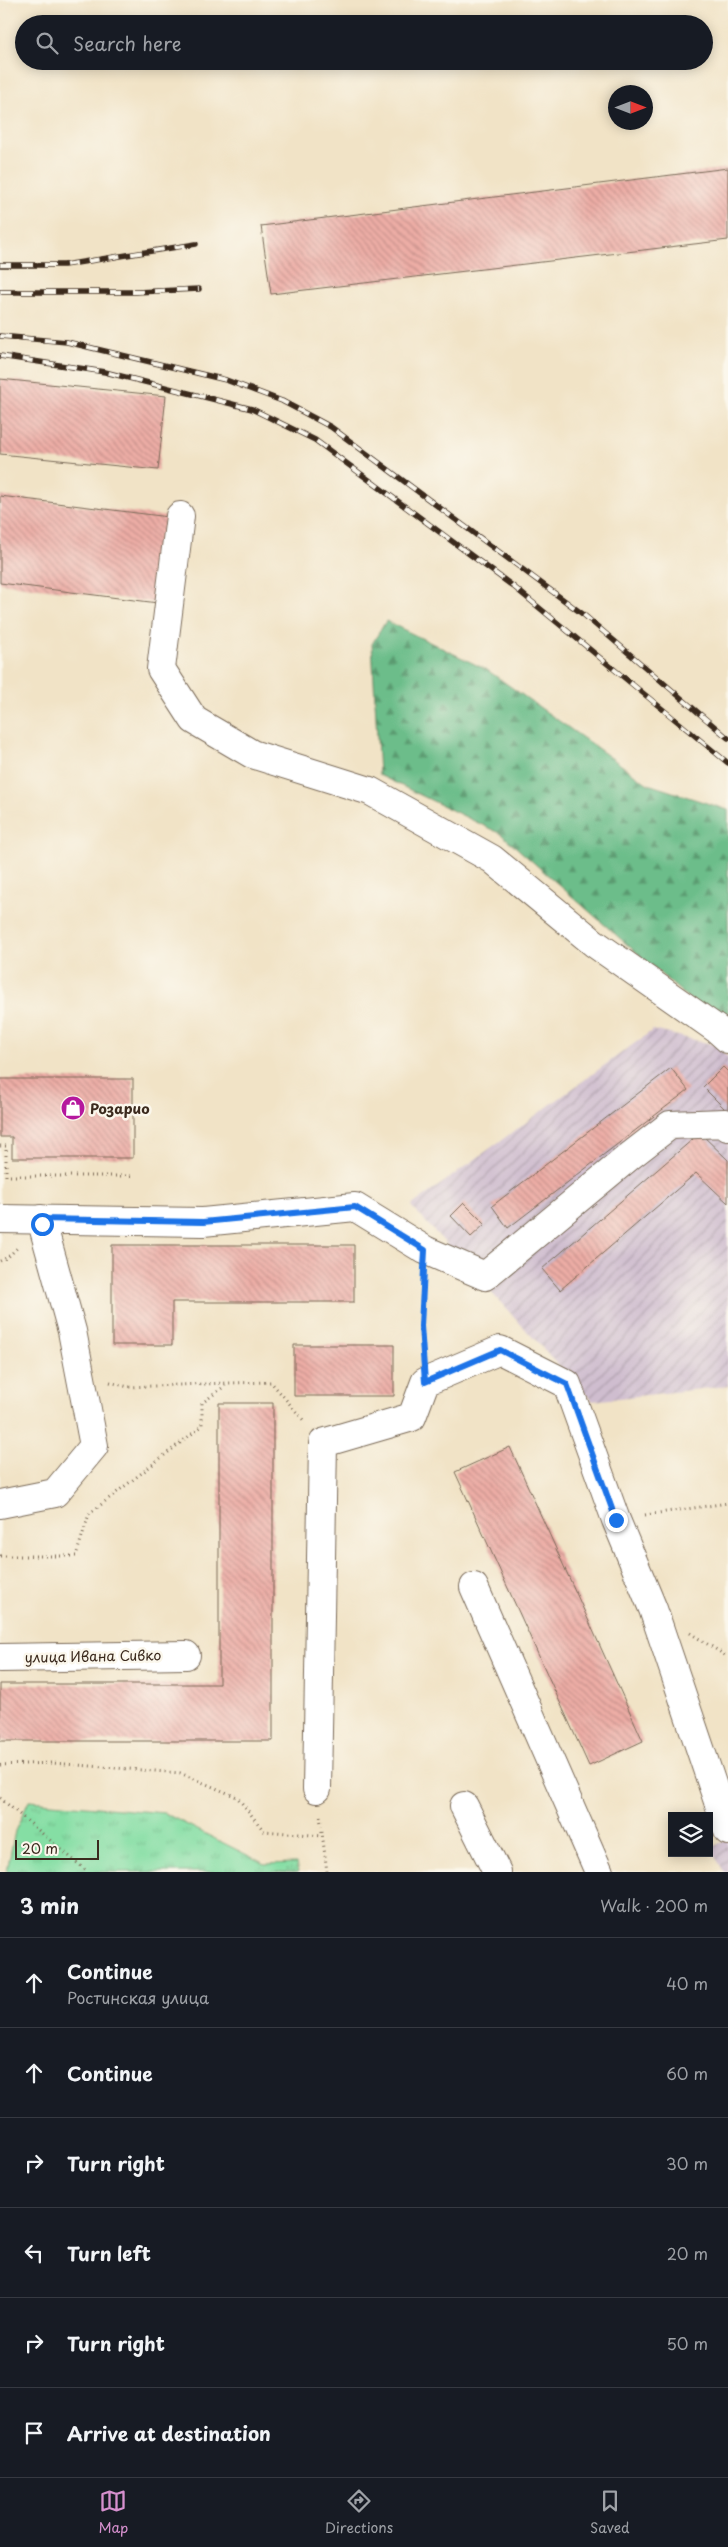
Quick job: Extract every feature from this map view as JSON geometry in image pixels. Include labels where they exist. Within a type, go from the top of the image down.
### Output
[{"type":"street","points":[[180,516],[161,670],[194,720],[252,754],[370,792],[492,859],[594,943],[728,1039]]},
{"type":"street","points":[[0,1219],[203,1222],[355,1207],[425,1250],[485,1276],[670,1125],[724,1123],[728,1127]]},
{"type":"street","points":[[0,1504],[55,1493],[94,1446],[72,1331],[41,1219]]},
{"type":"street","points":[[318,1789],[323,1444],[412,1418],[425,1382],[500,1350],[567,1384],[616,1520],[653,1609],[728,1831]]},
{"type":"street","points":[[474,1587],[599,1872]]},
{"type":"street","name":"улица Ивана Сивко","points":[[0,1658],[186,1655]]},
{"type":"street","points":[[464,1806],[497,1872]]},
{"type":"path","points":[[0,1146],[6,1146],[6,1176],[132,1176]]},
{"type":"path","points":[[425,1250],[421,1326],[425,1382]]},
{"type":"path","points":[[80,1372],[128,1387],[271,1382],[323,1444]]},
{"type":"path","points":[[0,1556],[76,1556],[89,1514],[202,1426],[202,1403],[228,1383]]},
{"type":"path","points":[[616,1520],[728,1503]]},
{"type":"path","points":[[0,1765],[52,1763],[180,1773],[238,1797],[264,1831],[323,1836]]},
{"type":"path","points":[[318,1789],[327,1872]]},
{"type":"path","points":[[0,1798],[88,1872]]},
{"type":"shaded area","points":[[653,1030],[716,1045],[728,1057],[728,1386],[592,1401],[411,1206]]},
{"type":"shaded area","points":[[728,1839],[728,1872],[724,1872],[713,1852],[713,1847]]},
{"type":"green space","points":[[386,621],[487,670],[648,784],[728,810],[728,1033],[501,834],[379,775],[372,644]]},
{"type":"green space","points":[[29,1801],[164,1813],[265,1864],[296,1863],[298,1872],[7,1872],[15,1831]]},
{"type":"building","points":[[728,168],[728,240],[271,294],[261,226]]},
{"type":"building","points":[[0,379],[166,396],[158,470],[0,454]]},
{"type":"building","points":[[0,496],[169,517],[158,603],[0,583]]},
{"type":"building","points":[[723,1067],[728,1072],[728,1112],[703,1087]]},
{"type":"building","points":[[671,1068],[688,1090],[508,1228],[492,1206]]},
{"type":"building","name":"Розарио","points":[[0,1079],[133,1079],[133,1158],[12,1158],[12,1137],[0,1137]]},
{"type":"building","points":[[700,1133],[728,1160],[728,1203],[696,1173],[560,1290],[542,1269]]},
{"type":"building","points":[[464,1203],[485,1224],[471,1237],[451,1216]]},
{"type":"building","points":[[112,1245],[354,1245],[354,1302],[172,1302],[172,1345],[112,1345]]},
{"type":"building","points":[[294,1345],[394,1345],[394,1396],[294,1396]]},
{"type":"building","points":[[219,1403],[273,1403],[273,1741],[0,1741],[0,1684],[219,1684]]},
{"type":"building","points":[[510,1447],[643,1741],[589,1766],[455,1472]]},
{"type":"railway","points":[[0,265],[64,265],[196,244]]},
{"type":"railway","points":[[0,292],[136,292],[199,289]]},
{"type":"railway","points":[[0,336],[67,342],[226,380],[282,401],[331,427],[584,615],[728,738]]},
{"type":"railway","points":[[0,356],[105,372],[252,409],[315,440],[514,587],[728,763]]},
{"type":"place","name":"Розарио","points":[[73,1108]]},
{"type":"route","points":[[42,1224],[41,1219],[203,1222],[355,1207],[425,1250],[421,1326],[425,1382],[500,1350],[567,1384],[616,1520]]}]
